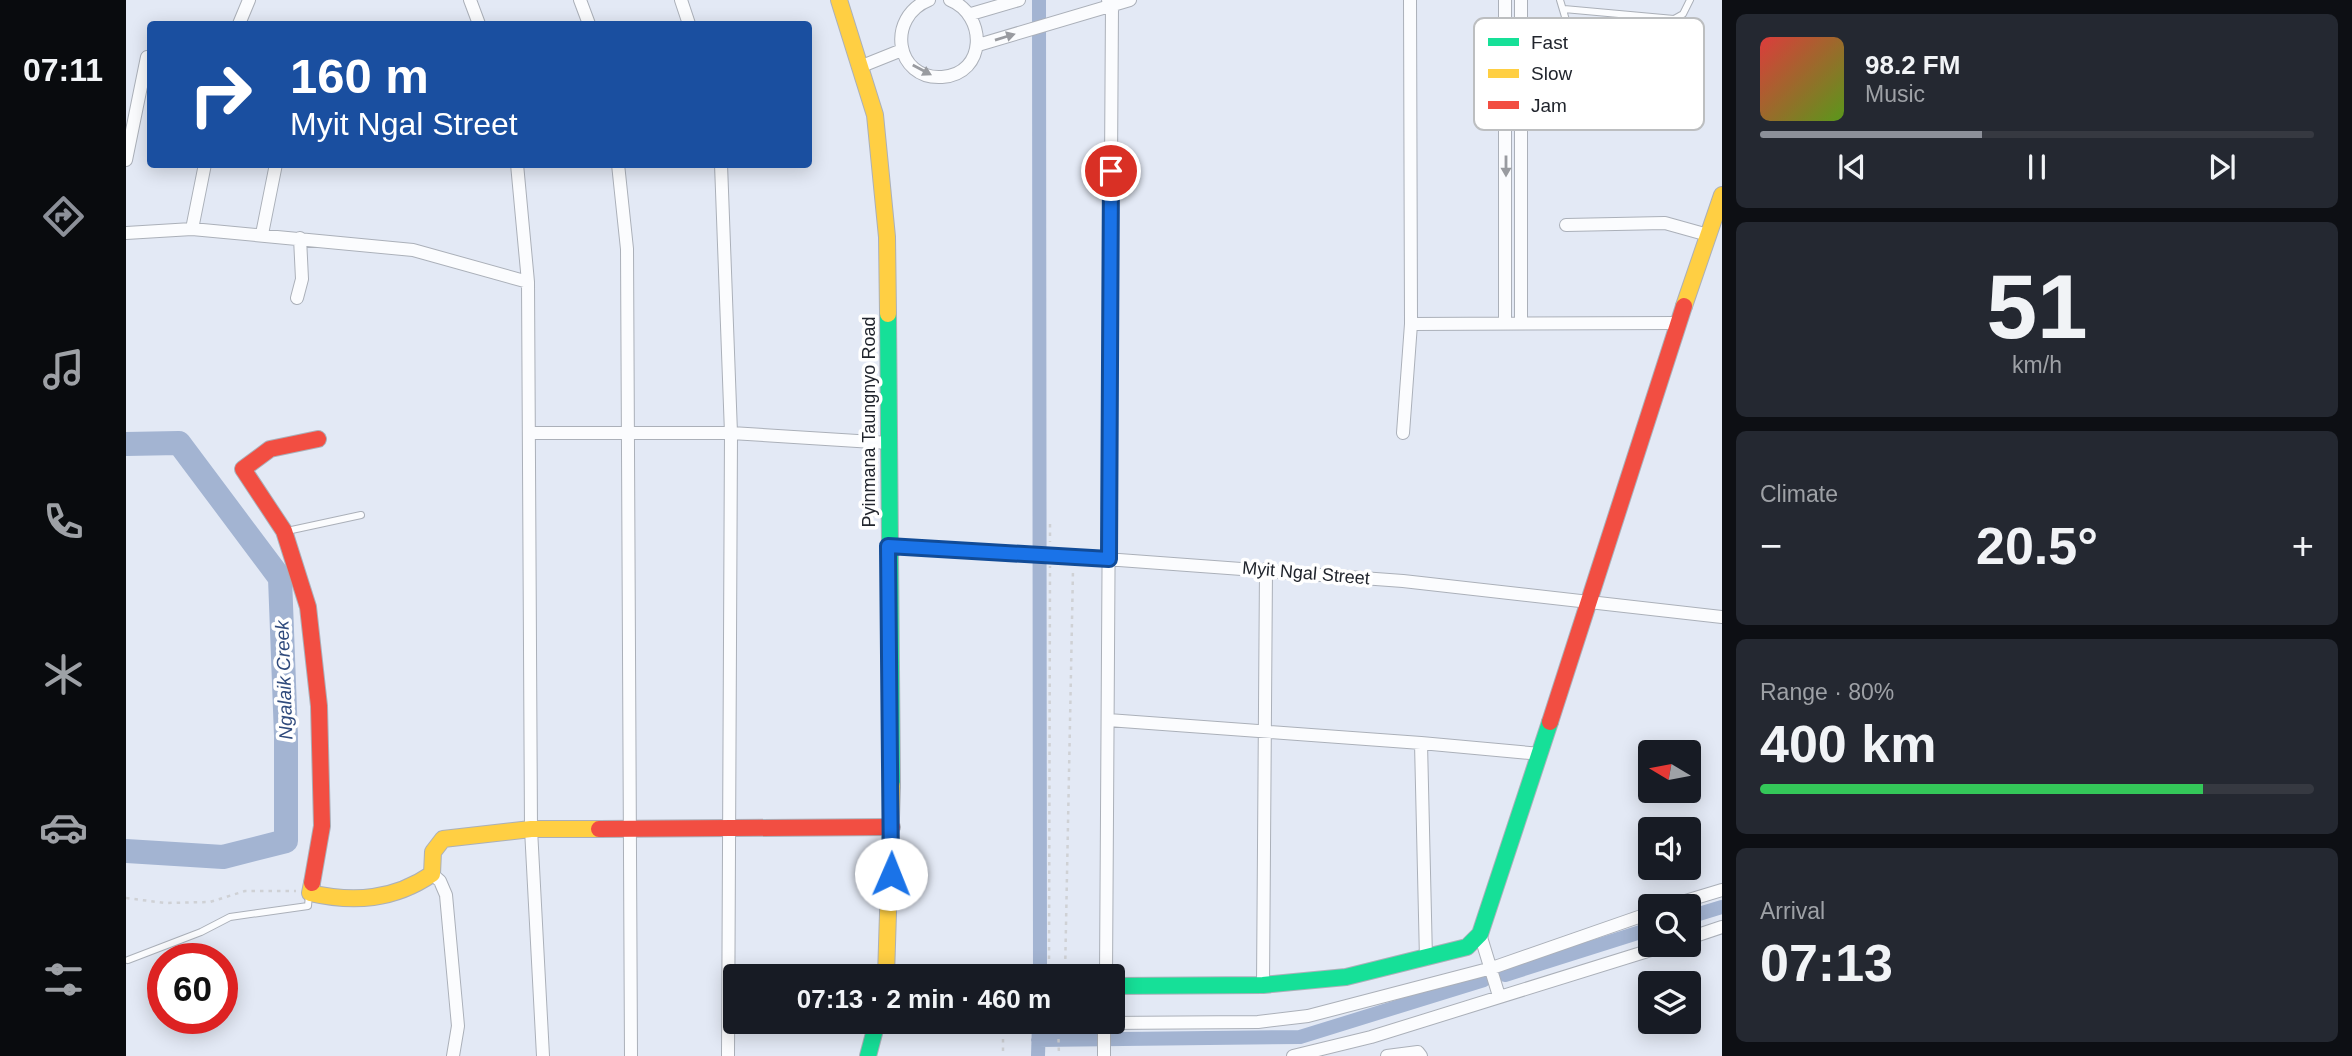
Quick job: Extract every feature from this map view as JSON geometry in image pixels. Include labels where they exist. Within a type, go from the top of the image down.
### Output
[{"type":"street","points":[[240,21],[249,0]]},
{"type":"street","points":[[471,0],[478,21]]},
{"type":"street","points":[[580,0],[588,21]]},
{"type":"street","points":[[681,0],[687,21]]},
{"type":"street","name":"Pyinmana Taungnyo Road","points":[[839,0],[862,66],[875,115],[885,194],[892,827],[886,964]]},
{"type":"street","points":[[929,0],[908,14],[902,25],[902,50],[917,70],[942,77],[965,67],[978,45],[978,29],[971,15],[950,0]]},
{"type":"street","points":[[971,15],[1019,0]]},
{"type":"street","points":[[978,45],[1110,3],[1130,0]]},
{"type":"street","points":[[1403,433],[1411,324],[1410,0]]},
{"type":"street","points":[[1504,18],[1505,0]]},
{"type":"street","points":[[1521,0],[1521,18]]},
{"type":"street","points":[[1106,964],[1110,3]]},
{"type":"street","points":[[862,66],[902,50]]},
{"type":"street","points":[[126,160],[147,62]]},
{"type":"street","points":[[1505,323],[1506,130]]},
{"type":"street","points":[[1521,323],[1522,130]]},
{"type":"street","points":[[192,229],[204,168]]},
{"type":"street","points":[[262,234],[275,168]]},
{"type":"street","points":[[517,168],[528,282],[531,829],[543,1056]]},
{"type":"street","points":[[618,168],[627,249],[632,828],[628,958],[631,1056]]},
{"type":"street","points":[[721,168],[731,433],[728,1056]]},
{"type":"street","points":[[1506,195],[1523,195]]},
{"type":"street","points":[[1125,986],[1263,985],[1346,977],[1456,952],[1467,947],[1480,934],[1722,195]]},
{"type":"street","points":[[1566,225],[1665,223],[1708,235]]},
{"type":"street","points":[[126,233],[192,229],[413,250],[528,282]]},
{"type":"street","points":[[297,298],[302,279],[300,238]]},
{"type":"street","points":[[1505,241],[1522,239]]},
{"type":"street","points":[[1411,324],[1678,323]]},
{"type":"street","points":[[528,433],[731,433],[889,443]]},
{"type":"street","points":[[318,439],[270,449],[243,469],[284,531],[308,607],[319,706],[322,826],[310,893],[337,900],[377,898],[418,886],[432,874],[433,852],[443,839],[531,829],[892,827]]},
{"type":"street","name":"Myit Ngal Street","points":[[888,546],[1266,569],[1591,601],[1722,617]]},
{"type":"street","points":[[1263,985],[1266,569]]},
{"type":"street","points":[[1108,720],[1541,754]]},
{"type":"street","points":[[1421,743],[1426,959]]},
{"type":"street","points":[[432,874],[440,881],[446,895],[458,1026],[453,1056]]},
{"type":"street","points":[[1701,896],[1722,890]]},
{"type":"street","points":[[1125,1025],[1258,1022],[1308,1016],[1492,968],[1638,917]]},
{"type":"street","points":[[1701,934],[1722,927]]},
{"type":"street","points":[[1480,934],[1499,996]]},
{"type":"street","points":[[1293,1056],[1371,1037],[1638,954]]},
{"type":"street","points":[[868,1056],[874,1034]]},
{"type":"street","points":[[1104,1034],[1104,1053]]},
{"type":"street","points":[[1387,1056],[1418,1052],[1421,1056]]},
{"type":"lane","points":[[1560,0],[1567,18]]},
{"type":"lane","points":[[1676,18],[1683,14],[1690,0]]},
{"type":"lane","points":[[1564,9],[1663,18]]},
{"type":"lane","points":[[284,531],[361,515]]},
{"type":"lane","points":[[128,960],[201,932],[230,917],[308,906],[310,893]]},
{"type":"path","points":[[1049,964],[1050,524]]},
{"type":"path","points":[[1065,964],[1073,557]]},
{"type":"path","points":[[126,898],[165,903],[209,902],[245,891],[276,889],[310,893]]},
{"type":"path","points":[[1003,1034],[1003,1056]]},
{"type":"path","points":[[1056,1034],[1059,1056]]},
{"type":"waterway","points":[[1039,0],[1040,964]]},
{"type":"waterway","name":"Ngalaik Creek","points":[[126,444],[179,443],[280,578],[286,736],[286,841],[223,857],[126,851]]},
{"type":"waterway","points":[[1701,913],[1722,907]]},
{"type":"waterway","points":[[1505,975],[1638,933]]},
{"type":"waterway","points":[[1038,1040],[1300,1037],[1484,980]]},
{"type":"waterway","points":[[1038,1056],[1039,1034]]},
{"type":"traffic: fast","points":[[888,314],[892,786]]},
{"type":"traffic: fast","points":[[1125,986],[1263,985],[1346,977],[1467,947],[1480,934],[1550,722]]},
{"type":"traffic: fast","points":[[868,1056],[874,1034]]},
{"type":"traffic: slow","points":[[839,0],[875,115],[887,237],[888,314]]},
{"type":"traffic: slow","points":[[1684,306],[1722,195]]},
{"type":"traffic: slow","points":[[886,964],[892,786]]},
{"type":"traffic: slow","points":[[312,883],[310,893],[342,898],[373,897],[403,889],[432,874],[433,852],[443,839],[531,829],[599,829]]},
{"type":"traffic: jam","points":[[1550,722],[1684,306]]},
{"type":"traffic: jam","points":[[312,883],[322,826],[319,706],[308,607],[284,531],[243,469],[270,449],[318,439]]},
{"type":"traffic: jam","points":[[599,829],[892,827]]},
{"type":"route","points":[[891,874],[888,546],[1109,559],[1111,171]]}]
